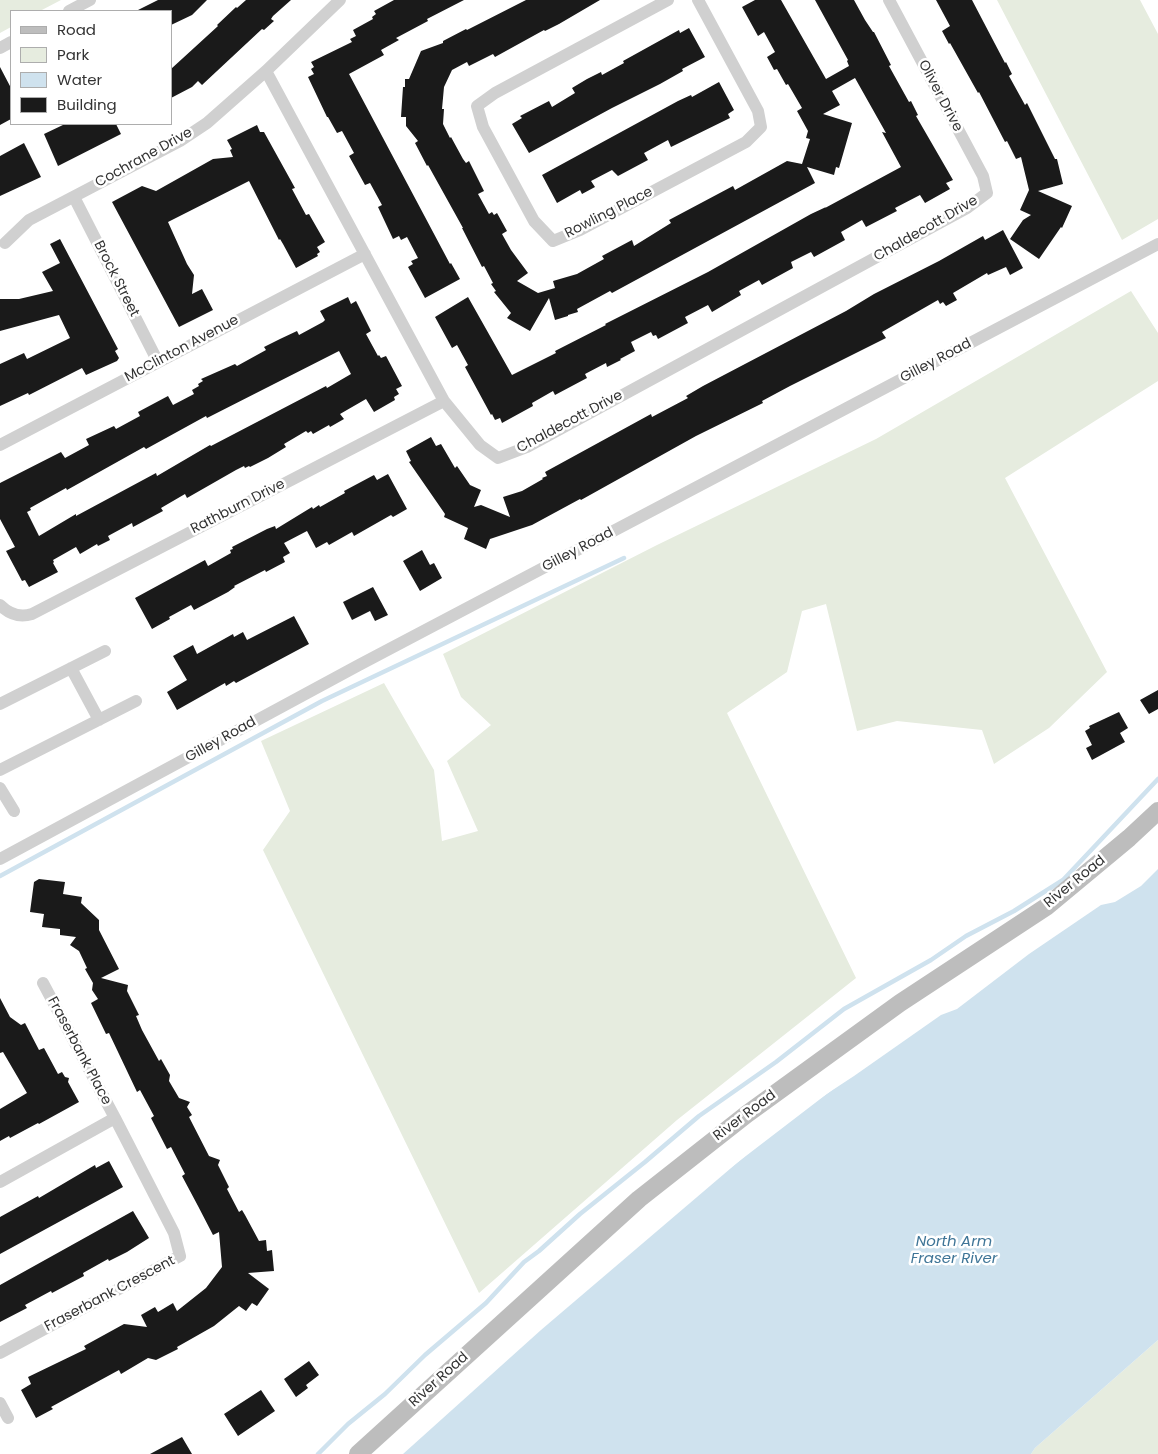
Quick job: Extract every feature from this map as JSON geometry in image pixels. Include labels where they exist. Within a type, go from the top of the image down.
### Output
[{"type":"street","points":[[71,10],[90,0]]},
{"type":"street","name":"Cochrane Drive","points":[[6,243],[29,220],[180,141],[207,123],[266,71],[340,0]]},
{"type":"street","name":"Rowling Place","points":[[668,0],[495,94],[477,106],[483,127],[534,221],[553,241],[580,230],[746,142],[761,127],[758,111],[698,0]]},
{"type":"street","name":"Oliver Drive","points":[[889,0],[983,176],[987,193]]},
{"type":"street","name":"Chaldecott Drive","points":[[266,71],[444,401],[480,445],[498,458],[536,442],[968,208],[987,193]]},
{"type":"street","name":"Brock Street","points":[[74,197],[158,362]]},
{"type":"street","name":"Gilley Road","points":[[0,859],[376,656],[1158,244]]},
{"type":"street","name":"McClinton Avenue","points":[[0,445],[365,254]]},
{"type":"street","name":"Rathburn Drive","points":[[0,605],[10,614],[20,616],[32,614],[444,401]]},
{"type":"street","points":[[0,704],[105,651]]},
{"type":"street","points":[[71,668],[99,720]]},
{"type":"street","points":[[0,770],[136,701]]},
{"type":"street","points":[[0,788],[14,810]]},
{"type":"street","name":"River Road","points":[[358,1454],[639,1199],[747,1114],[900,1003],[1046,907],[1129,838],[1158,810]]},
{"type":"street","name":"Fraserbank Place","points":[[43,983],[115,1118]]},
{"type":"street","points":[[0,1182],[115,1118]]},
{"type":"street","name":"Fraserbank Crescent","points":[[0,1353],[180,1256],[174,1233],[115,1118]]},
{"type":"street","points":[[0,1403],[8,1418]]},
{"type":"green space","points":[[0,0],[61,0],[42,10],[10,10],[10,28],[0,33]]},
{"type":"green space","points":[[997,0],[1140,0],[1158,34],[1158,219],[1122,240]]},
{"type":"green space","points":[[1131,291],[1158,333],[1158,381],[1005,478],[1107,672],[1049,728],[994,764],[982,730],[897,721],[857,731],[826,604],[802,611],[787,672],[727,713],[856,978],[677,1120],[479,1293],[263,850],[290,811],[261,741],[384,683],[434,770],[442,841],[478,831],[447,761],[491,725],[461,697],[443,654],[657,545],[876,439]]},
{"type":"green space","points":[[1158,1340],[1158,1454],[1031,1454],[1035,1448]]},
{"type":"water","name":"North Arm Fraser River","points":[[1158,855],[1158,1340],[1035,1448],[1031,1454],[394,1454],[605,1264],[845,1080]]},
{"type":"pier","points":[[1158,852],[1158,869],[1141,886],[1115,902],[1101,905],[1029,954],[957,1009],[941,1015],[793,1116],[844,1078]]},
{"type":"pier","points":[[778,1128],[541,1330],[403,1454],[391,1454],[603,1262]]},
{"type":"building","points":[[158,0],[207,0],[192,15],[172,25],[172,10],[138,10]]},
{"type":"building","points":[[246,0],[291,0],[273,16],[271,19],[274,21],[264,30],[262,29],[202,85],[198,81],[192,87],[172,97],[172,68]]},
{"type":"building","points":[[394,0],[464,0],[396,38],[399,40],[381,50],[384,55],[349,74],[450,264],[460,279],[425,298],[408,267],[413,264],[411,261],[418,258],[407,237],[401,240],[399,236],[393,239],[378,207],[382,205],[370,183],[365,185],[349,156],[354,153],[342,131],[337,133],[327,117],[308,77],[314,74],[311,69],[314,67],[311,62],[352,42],[350,39],[356,36],[353,30],[373,19],[372,17],[376,14],[374,11]]},
{"type":"building","points":[[526,0],[600,0],[559,24],[544,30],[495,57],[493,54],[469,66],[467,62],[452,70],[444,87],[442,109],[444,109],[443,124],[450,138],[466,163],[469,161],[484,191],[478,194],[489,214],[492,212],[494,215],[497,213],[507,231],[502,234],[528,273],[517,281],[538,293],[555,288],[553,281],[577,274],[604,259],[602,256],[632,240],[634,246],[671,223],[669,220],[733,186],[735,190],[787,161],[802,164],[810,139],[806,138],[808,131],[797,111],[802,108],[788,84],[786,85],[777,69],[774,70],[767,57],[775,52],[764,32],[758,36],[742,7],[755,0],[781,0],[826,79],[849,66],[848,60],[815,0],[854,0],[874,32],[891,65],[889,66],[909,102],[911,101],[918,115],[916,116],[953,180],[946,183],[950,189],[925,203],[920,195],[895,208],[897,211],[866,227],[862,220],[841,232],[845,240],[814,257],[811,252],[791,262],[793,268],[762,285],[759,280],[739,291],[741,295],[712,312],[708,305],[685,317],[688,323],[658,339],[651,332],[631,342],[635,351],[621,360],[607,367],[606,363],[585,374],[587,378],[555,395],[553,391],[532,403],[533,406],[502,423],[500,418],[495,420],[465,367],[468,365],[457,345],[452,348],[435,317],[468,297],[512,375],[556,353],[555,351],[605,324],[708,272],[811,214],[901,167],[882,132],[886,133],[855,78],[832,91],[840,105],[823,114],[852,123],[839,168],[836,167],[834,175],[807,167],[815,183],[612,293],[610,291],[577,309],[578,312],[555,320],[549,298],[530,331],[507,318],[511,313],[494,292],[496,291],[491,284],[493,283],[484,266],[482,267],[463,228],[415,143],[418,141],[406,126],[406,117],[401,117],[405,79],[409,79],[421,51],[443,43],[443,41],[466,29]]},
{"type":"building","points":[[936,0],[972,0],[1012,74],[1009,76],[1025,105],[1027,103],[1055,159],[1057,159],[1063,184],[1038,191],[1072,206],[1062,228],[1039,259],[1010,239],[1023,220],[1031,215],[1020,210],[1029,190],[1021,157],[1016,159],[1007,141],[1005,142],[979,92],[949,44],[942,31],[950,26]]},
{"type":"building","points":[[689,28],[705,57],[682,69],[683,71],[660,84],[529,153],[512,124],[522,118],[520,116],[549,101],[552,107],[575,93],[572,88],[587,79],[601,72],[602,75],[679,30],[680,33]]},
{"type":"building","points":[[0,67],[10,86],[10,120],[0,125]]},
{"type":"building","points":[[719,82],[734,110],[728,114],[730,118],[671,147],[668,140],[644,153],[648,160],[618,176],[612,170],[591,181],[595,187],[582,194],[580,190],[557,203],[542,175],[678,101],[691,95],[692,97]]},
{"type":"building","points":[[63,125],[116,125],[121,134],[58,166],[44,134]]},
{"type":"building","points":[[257,125],[260,132],[264,132],[295,188],[292,189],[306,215],[309,214],[325,242],[317,247],[320,252],[317,254],[318,256],[296,268],[279,240],[249,181],[168,222],[194,275],[192,294],[202,289],[213,310],[179,327],[112,202],[142,186],[156,191],[213,159],[233,157],[230,150],[232,149],[227,140]]},
{"type":"building","points":[[24,143],[41,177],[0,196],[0,156]]},
{"type":"building","points":[[1003,230],[1023,268],[1010,275],[1006,267],[988,275],[987,273],[953,293],[957,300],[946,306],[943,302],[940,304],[938,300],[882,332],[886,338],[790,386],[762,401],[763,403],[696,436],[532,525],[490,539],[486,549],[464,539],[468,528],[444,517],[445,514],[409,462],[411,461],[406,451],[431,437],[436,446],[441,444],[455,468],[457,466],[470,485],[481,490],[474,507],[481,505],[510,517],[503,497],[522,491],[543,479],[547,476],[545,472],[651,414],[652,417],[688,398],[686,396],[703,386],[983,236],[985,240]]},
{"type":"building","points":[[60,239],[118,349],[115,351],[119,358],[117,361],[86,375],[82,368],[29,395],[28,393],[0,406],[0,364],[24,353],[27,359],[70,338],[59,315],[0,331],[0,299],[19,299],[53,291],[42,272],[60,263],[50,244]]},
{"type":"building","points":[[348,297],[351,304],[356,301],[371,331],[366,334],[378,356],[381,358],[386,356],[402,386],[396,389],[399,394],[394,397],[395,400],[374,412],[366,399],[340,414],[344,419],[330,427],[329,425],[313,434],[311,431],[308,433],[306,431],[284,444],[286,447],[268,458],[250,467],[245,468],[244,466],[187,498],[185,494],[161,508],[163,511],[133,527],[132,523],[108,536],[110,540],[98,546],[97,544],[80,554],[76,547],[53,560],[58,572],[29,587],[25,580],[22,581],[6,551],[15,547],[0,519],[0,483],[61,452],[65,458],[89,445],[86,439],[114,426],[116,429],[140,416],[138,412],[168,396],[173,405],[194,394],[192,390],[199,386],[198,384],[203,381],[201,379],[235,364],[237,366],[266,350],[264,347],[297,331],[299,335],[323,322],[325,320],[320,311]],"holes":[[[339,351],[351,374],[327,388],[326,386],[210,445],[157,476],[156,473],[76,516],[76,514],[39,536],[27,512],[31,510],[30,508],[66,488],[67,490],[144,447],[146,449],[206,416],[207,418]]]},
{"type":"building","points":[[388,474],[407,509],[393,517],[391,515],[354,536],[352,532],[329,545],[327,542],[316,548],[307,531],[284,543],[290,553],[283,557],[285,562],[234,586],[228,592],[194,610],[191,605],[152,629],[135,598],[205,560],[208,566],[231,553],[232,547],[267,529],[275,526],[276,529],[312,507],[313,509],[319,505],[320,507],[345,493],[344,491],[374,475],[377,480]]},
{"type":"building","points":[[422,550],[430,565],[434,563],[442,578],[420,591],[403,561]]},
{"type":"building","points":[[373,587],[388,615],[375,621],[370,611],[352,620],[343,602]]},
{"type":"building","points":[[294,616],[309,644],[236,683],[234,681],[226,686],[225,683],[177,710],[167,692],[187,680],[173,656],[193,645],[197,654],[233,634],[234,637],[243,632],[247,640]]},
{"type":"building","points":[[1158,690],[1158,709],[1149,714],[1140,700]]},
{"type":"building","points":[[1119,712],[1128,728],[1120,733],[1125,742],[1092,760],[1086,748],[1092,745],[1085,731],[1090,728],[1089,726]]},
{"type":"building","points":[[39,879],[65,882],[63,894],[82,897],[81,903],[99,920],[99,930],[119,969],[101,978],[128,985],[127,991],[139,1015],[136,1016],[142,1030],[159,1061],[161,1059],[170,1075],[169,1081],[179,1098],[190,1102],[187,1107],[192,1115],[189,1117],[209,1156],[220,1160],[218,1165],[229,1187],[227,1189],[239,1212],[242,1210],[259,1241],[266,1240],[267,1251],[272,1250],[274,1271],[248,1273],[269,1289],[257,1306],[252,1303],[246,1311],[239,1306],[214,1326],[177,1347],[178,1349],[156,1360],[148,1358],[121,1374],[119,1370],[51,1407],[53,1409],[36,1418],[21,1390],[31,1384],[28,1377],[86,1349],[84,1346],[124,1324],[147,1327],[141,1315],[155,1307],[158,1312],[173,1303],[177,1311],[206,1288],[222,1267],[219,1232],[213,1235],[182,1176],[185,1174],[171,1147],[167,1149],[151,1118],[154,1116],[140,1090],[137,1092],[109,1033],[106,1034],[91,1003],[98,999],[92,990],[93,983],[85,969],[87,968],[79,951],[70,945],[76,937],[60,935],[60,929],[42,927],[44,914],[30,912],[34,882]]},
{"type":"building","points":[[0,998],[10,1017],[21,1025],[25,1023],[39,1050],[44,1048],[58,1074],[62,1072],[65,1077],[69,1078],[68,1082],[79,1102],[39,1124],[0,1141],[0,1109],[27,1093],[3,1052],[0,1053]]},
{"type":"building","points":[[109,1161],[123,1187],[0,1254],[0,1217],[38,1196],[39,1198],[95,1165],[96,1168]]},
{"type":"building","points":[[133,1211],[149,1238],[127,1252],[109,1261],[108,1259],[83,1273],[84,1276],[25,1305],[27,1308],[0,1322],[0,1285]]},
{"type":"building","points":[[309,1361],[319,1375],[306,1385],[308,1388],[296,1397],[284,1379]]},
{"type":"building","points":[[261,1390],[275,1411],[238,1436],[224,1414]]},
{"type":"building","points":[[182,1437],[192,1454],[150,1454]]},
{"type":"waterway","points":[[0,876],[322,701],[624,558]]},
{"type":"waterway","points":[[318,1454],[348,1424],[385,1394],[425,1355],[486,1303],[524,1262],[699,1116],[776,1062],[844,1009],[931,960],[966,936],[1014,911],[1063,880],[1158,779]]}]
